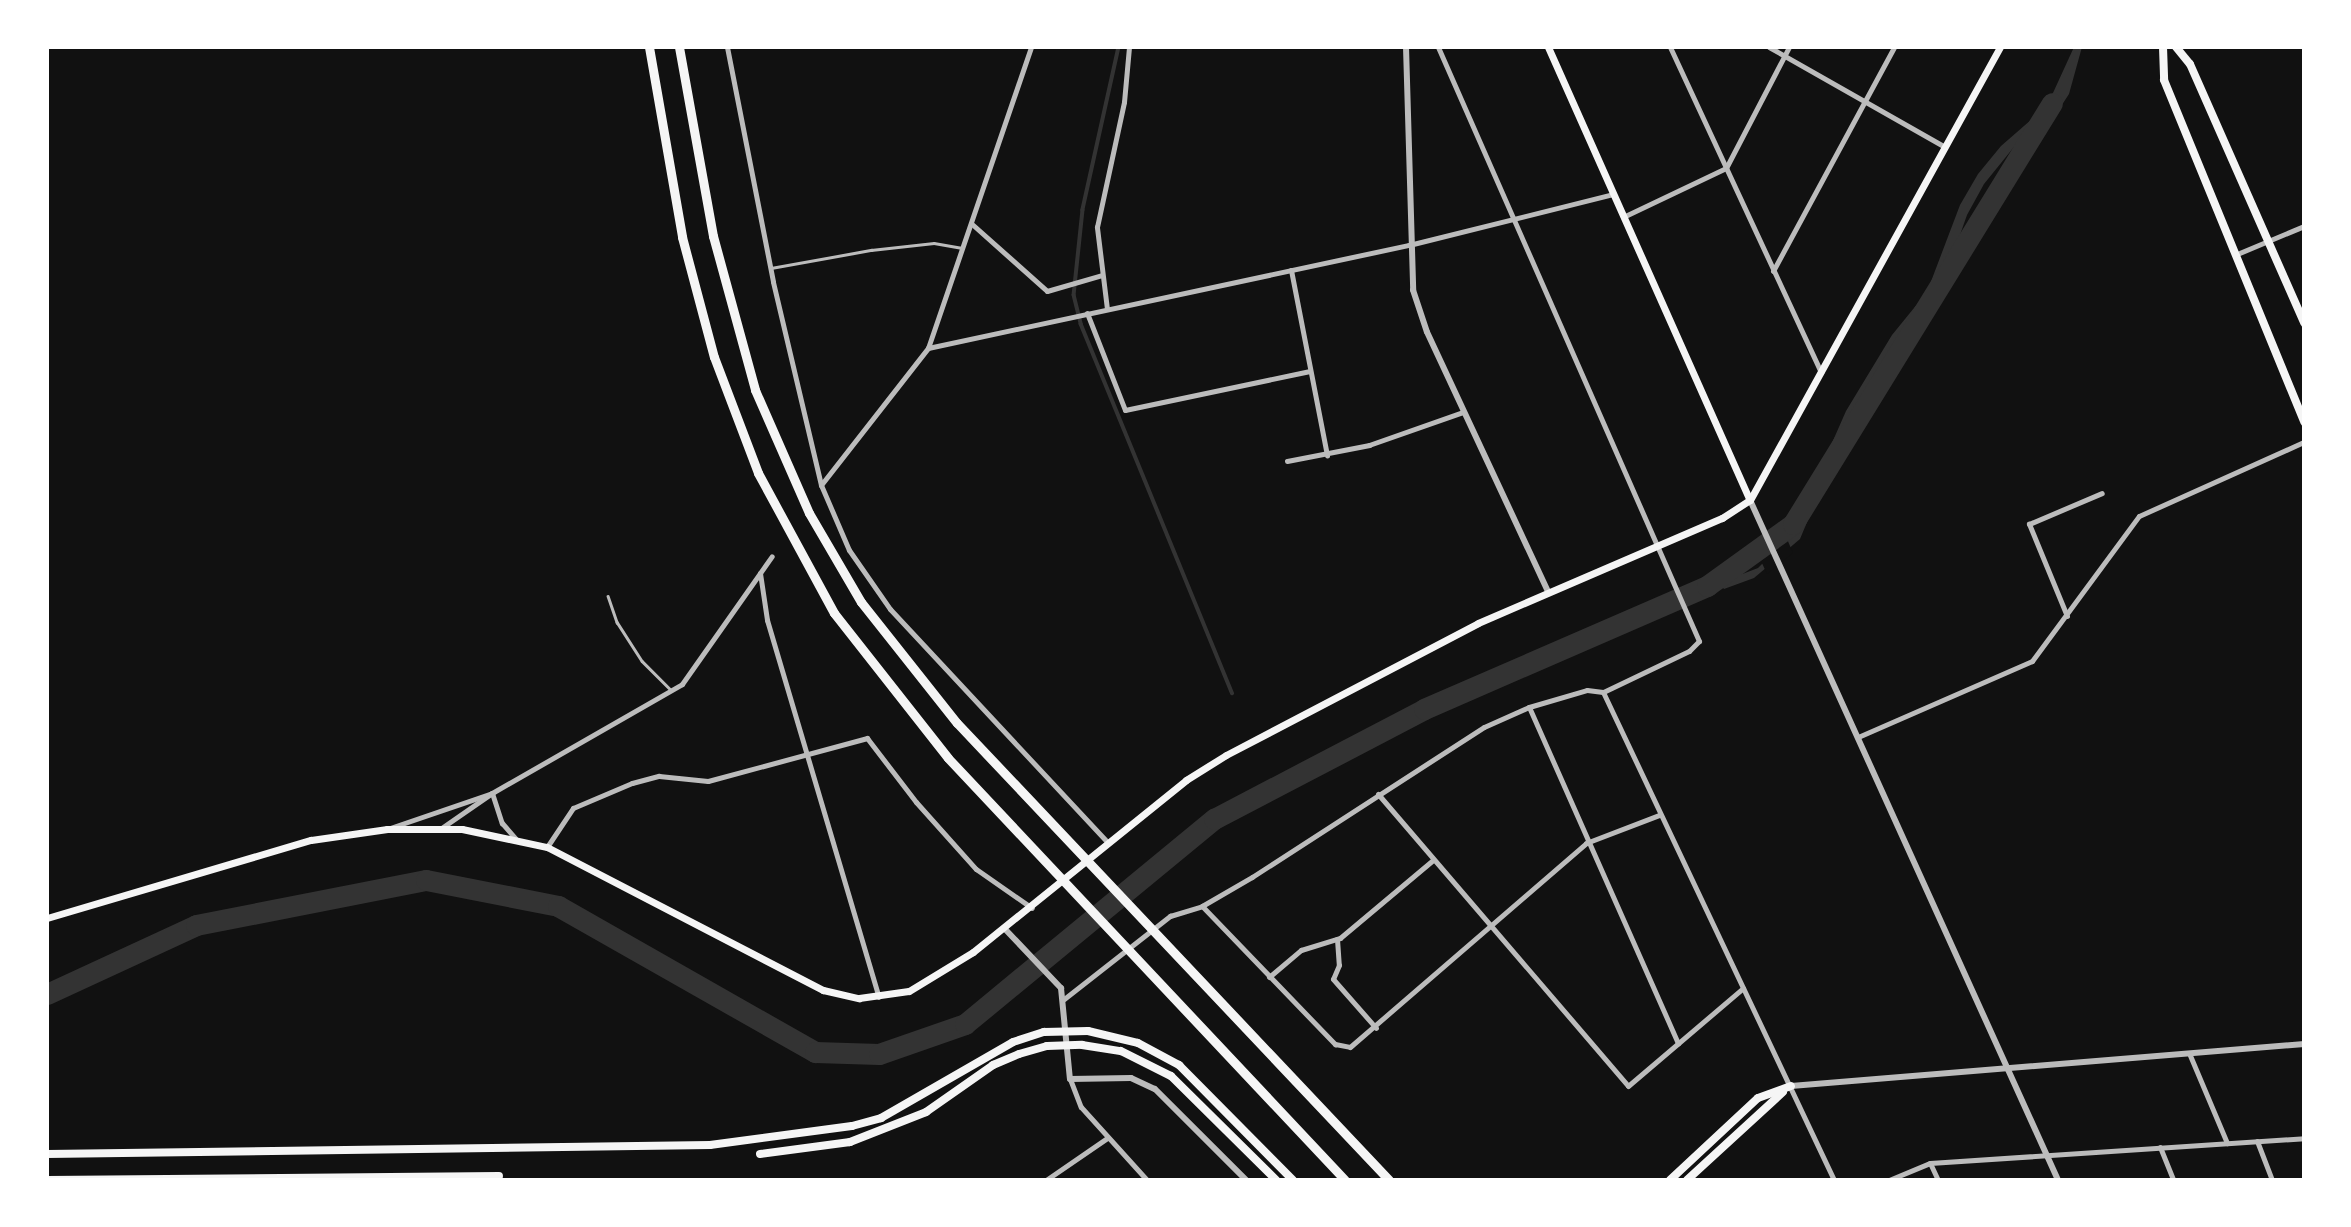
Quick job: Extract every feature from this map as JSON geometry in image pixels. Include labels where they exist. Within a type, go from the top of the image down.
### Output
[{"type":"highway","points":[[649,47],[697,304],[735,418],[778,516],[834,613],[875,670],[948,758],[1345,1180]]},
{"type":"highway","points":[[679,47],[713,236],[735,326],[755,390],[809,513],[893,648],[957,723],[1182,956],[1389,1180]]},
{"type":"main road","points":[[1548,47],[1750,500]]},
{"type":"main road","points":[[47,918],[312,840],[387,829],[440,829],[515,838],[547,847],[800,980],[843,995],[879,997],[927,983],[1032,908],[1108,843],[1226,755],[1548,591],[1722,518],[1750,500],[1822,376],[2000,47]]},
{"type":"main road","points":[[2163,47],[2164,80],[2304,422]]},
{"type":"main road","points":[[2176,47],[2190,64],[2304,323]]},
{"type":"main road","points":[[47,1154],[710,1145],[814,1132],[881,1118],[937,1089],[990,1052],[1044,1032],[1087,1031],[1138,1043],[1179,1065],[1293,1180]]},
{"type":"main road","points":[[760,1154],[850,1142],[894,1126],[957,1093],[993,1065],[1047,1046],[1082,1045],[1121,1051],[1171,1076],[1276,1180]]},
{"type":"main road","points":[[1670,1180],[1758,1098],[1791,1086]]},
{"type":"main road","points":[[1687,1180],[1752,1116],[1791,1086]]},
{"type":"main road","points":[[47,1180],[499,1176]]},
{"type":"street","points":[[727,47],[770,268],[821,485],[849,550],[872,588],[1108,843]]},
{"type":"street","points":[[821,485],[928,348],[1031,47]]},
{"type":"street","points":[[1107,309],[1097,227],[1124,102],[1129,47]]},
{"type":"street","points":[[1406,47],[1409,245],[1413,290],[1421,317],[1463,412],[1548,591]]},
{"type":"street","points":[[1064,999],[1170,916],[1202,906],[1483,727],[1529,707],[1587,690],[1603,692],[1689,652],[1699,641],[1438,47]]},
{"type":"street","points":[[1670,47],[1822,376]]},
{"type":"street","points":[[1769,47],[1783,59],[1945,148]]},
{"type":"street","points":[[1623,217],[1727,168],[1789,47]]},
{"type":"street","points":[[1773,271],[1894,47]]},
{"type":"street","points":[[928,348],[1409,245],[1613,194]]},
{"type":"street","points":[[972,225],[1046,291],[1102,275]]},
{"type":"street","points":[[2237,254],[2304,226]]},
{"type":"street","points":[[1291,270],[1327,456]]},
{"type":"street","points":[[1086,313],[1125,410],[1310,371]]},
{"type":"street","points":[[1287,461],[1327,456],[1463,412]]},
{"type":"street","points":[[1858,737],[2032,661],[2139,516],[2304,442]]},
{"type":"street","points":[[2067,615],[2029,524],[2102,493]]},
{"type":"street","points":[[1750,500],[2058,1180]]},
{"type":"street","points":[[440,829],[492,793],[682,684],[772,556]]},
{"type":"street","points":[[760,573],[767,620],[879,997]]},
{"type":"street","points":[[1603,692],[1834,1180]]},
{"type":"street","points":[[1529,707],[1586,843],[1678,1043]]},
{"type":"street","points":[[547,847],[573,808],[632,783],[659,776],[708,781],[867,738],[915,802],[976,869],[1032,908]]},
{"type":"street","points":[[387,829],[492,793]]},
{"type":"street","points":[[492,793],[502,823],[515,838]]},
{"type":"street","points":[[1378,794],[1628,1086],[1743,988]]},
{"type":"street","points":[[1202,906],[1335,1044],[1350,1047],[1493,928],[1586,843],[1659,815]]},
{"type":"street","points":[[1269,977],[1301,950],[1337,939],[1433,860]]},
{"type":"street","points":[[1004,928],[1061,988],[1070,1079],[1081,1107],[1147,1180]]},
{"type":"street","points":[[1337,939],[1339,965],[1333,979],[1376,1028]]},
{"type":"street","points":[[1791,1086],[2006,1065],[2304,1044]]},
{"type":"street","points":[[2189,1052],[2227,1143]]},
{"type":"street","points":[[1070,1079],[1131,1079],[1155,1089],[1246,1180]]},
{"type":"street","points":[[1046,1180],[1107,1138]]},
{"type":"street","points":[[1889,1180],[1930,1163],[2304,1138]]},
{"type":"street","points":[[2257,1141],[2273,1180]]},
{"type":"street","points":[[2160,1147],[2173,1180]]},
{"type":"street","points":[[1930,1163],[1938,1180]]},
{"type":"lane","points":[[770,268],[921,245],[964,248]]},
{"type":"lane","points":[[608,596],[617,622],[642,662],[671,690]]},
{"type":"shaded area","points":[[2074,47],[2082,47],[2069,94],[2056,114],[2018,142],[1984,184],[1967,215],[1947,272],[1846,429],[1800,539],[1754,578],[1724,589],[1719,583],[1758,568],[1799,527],[1811,508],[1817,477],[1846,411],[1892,335],[1927,292],[1960,205],[1978,174],[2001,146],[2047,106]]},
{"type":"pier","points":[[1787,539],[1793,553],[1767,574],[1761,561]]},
{"type":"waterway","points":[[1119,47],[1083,210],[1074,295],[1081,324],[1232,693]]},
{"type":"waterway","points":[[47,994],[196,925],[426,880],[558,906],[815,1052],[879,1054],[965,1024],[1214,819],[1424,709],[1707,586],[1793,524],[2052,103]]}]
